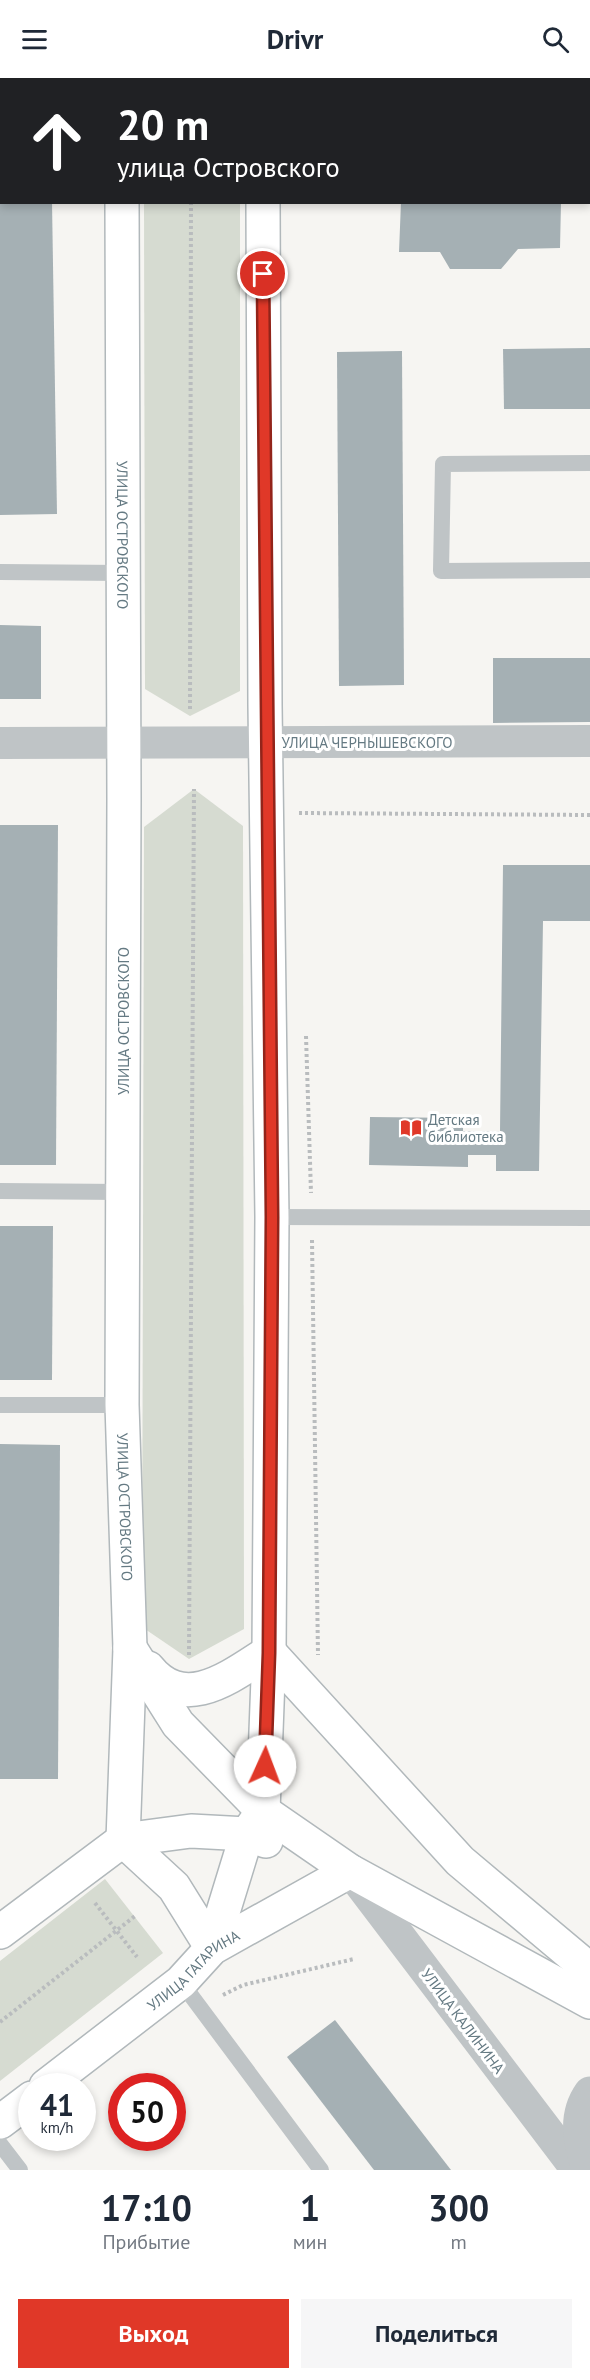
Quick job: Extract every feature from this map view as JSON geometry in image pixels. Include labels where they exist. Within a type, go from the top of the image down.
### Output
[{"type":"main road","name":"УЛИЦА ОСТРОВСКОГО","points":[[122,204],[124,743],[122,1405],[130,1648],[123,1840]]},
{"type":"main road","points":[[212,1948],[255,1823],[269,1653],[272,1217],[265,743],[262,204]]},
{"type":"main road","points":[[130,1648],[156,1678],[171,1689],[199,1689],[219,1684],[269,1653]]},
{"type":"main road","points":[[130,1648],[178,1724],[255,1823],[350,1871],[590,2002]]},
{"type":"main road","points":[[269,1653],[460,1861],[590,1970]]},
{"type":"main road","points":[[0,1932],[123,1840],[255,1823]]},
{"type":"main road","points":[[123,1840],[174,1887],[212,1948]]},
{"type":"main road","name":"УЛИЦА ГАГАРИНА","points":[[63,2073],[182,1983],[212,1948],[350,1871]]},
{"type":"main road","points":[[0,2122],[18,2108]]},
{"type":"street","name":"УЛИЦА ЧЕРНЫШЕВСКОГО","points":[[0,743],[590,741]]},
{"type":"street","name":"УЛИЦА КАЛИНИНА","points":[[350,1871],[577,2170]]},
{"type":"street","points":[[588,2170],[579,2141],[581,2105],[590,2093]]},
{"type":"lane","points":[[590,463],[443,464],[441,571],[590,570]]},
{"type":"lane","points":[[0,572],[123,573]]},
{"type":"lane","points":[[0,1191],[122,1192]]},
{"type":"lane","points":[[272,1217],[590,1218]]},
{"type":"lane","points":[[0,1405],[122,1405]]},
{"type":"lane","points":[[182,1983],[321,2170]]},
{"type":"lane","points":[[0,2144],[20,2170]]},
{"type":"path","points":[[190,716],[191,204]]},
{"type":"path","points":[[189,1659],[194,789]]},
{"type":"path","points":[[328,812],[590,815]]},
{"type":"path","points":[[93,1900],[137,1957]]},
{"type":"path","points":[[0,2022],[135,1916]]},
{"type":"shaded area","points":[[144,204],[240,204],[240,691],[190,716],[145,689]]},
{"type":"shaded area","points":[[194,789],[243,826],[244,1629],[189,1659],[142,1627],[144,827]]},
{"type":"shaded area","points":[[105,1879],[163,1953],[0,2081],[0,1961]]},
{"type":"building","points":[[0,204],[52,204],[57,514],[0,515]]},
{"type":"building","points":[[401,204],[561,204],[560,248],[518,249],[501,269],[450,269],[440,252],[399,252]]},
{"type":"building","points":[[590,348],[590,409],[504,409],[503,349]]},
{"type":"building","points":[[402,351],[404,685],[339,686],[337,352]]},
{"type":"building","points":[[0,625],[41,626],[41,699],[0,699]]},
{"type":"building","points":[[493,658],[590,658],[590,722],[493,723]]},
{"type":"building","points":[[0,825],[58,825],[56,1165],[0,1165]]},
{"type":"building","points":[[503,865],[590,865],[590,921],[543,921],[539,1171],[496,1171],[496,1155],[468,1155],[468,1167],[369,1165],[370,1117],[463,1118],[463,1131],[500,1131]]},
{"type":"building","points":[[0,1226],[53,1226],[52,1380],[0,1380]]},
{"type":"building","points":[[0,1444],[60,1445],[58,1779],[0,1779]]},
{"type":"building","points":[[335,2020],[451,2170],[374,2170],[287,2057]]},
{"type":"place","name":"Детская библиотека","points":[[411,1128]]},
{"type":"route","points":[[263,274],[265,743],[272,1217],[269,1653],[265,1766]]}]
